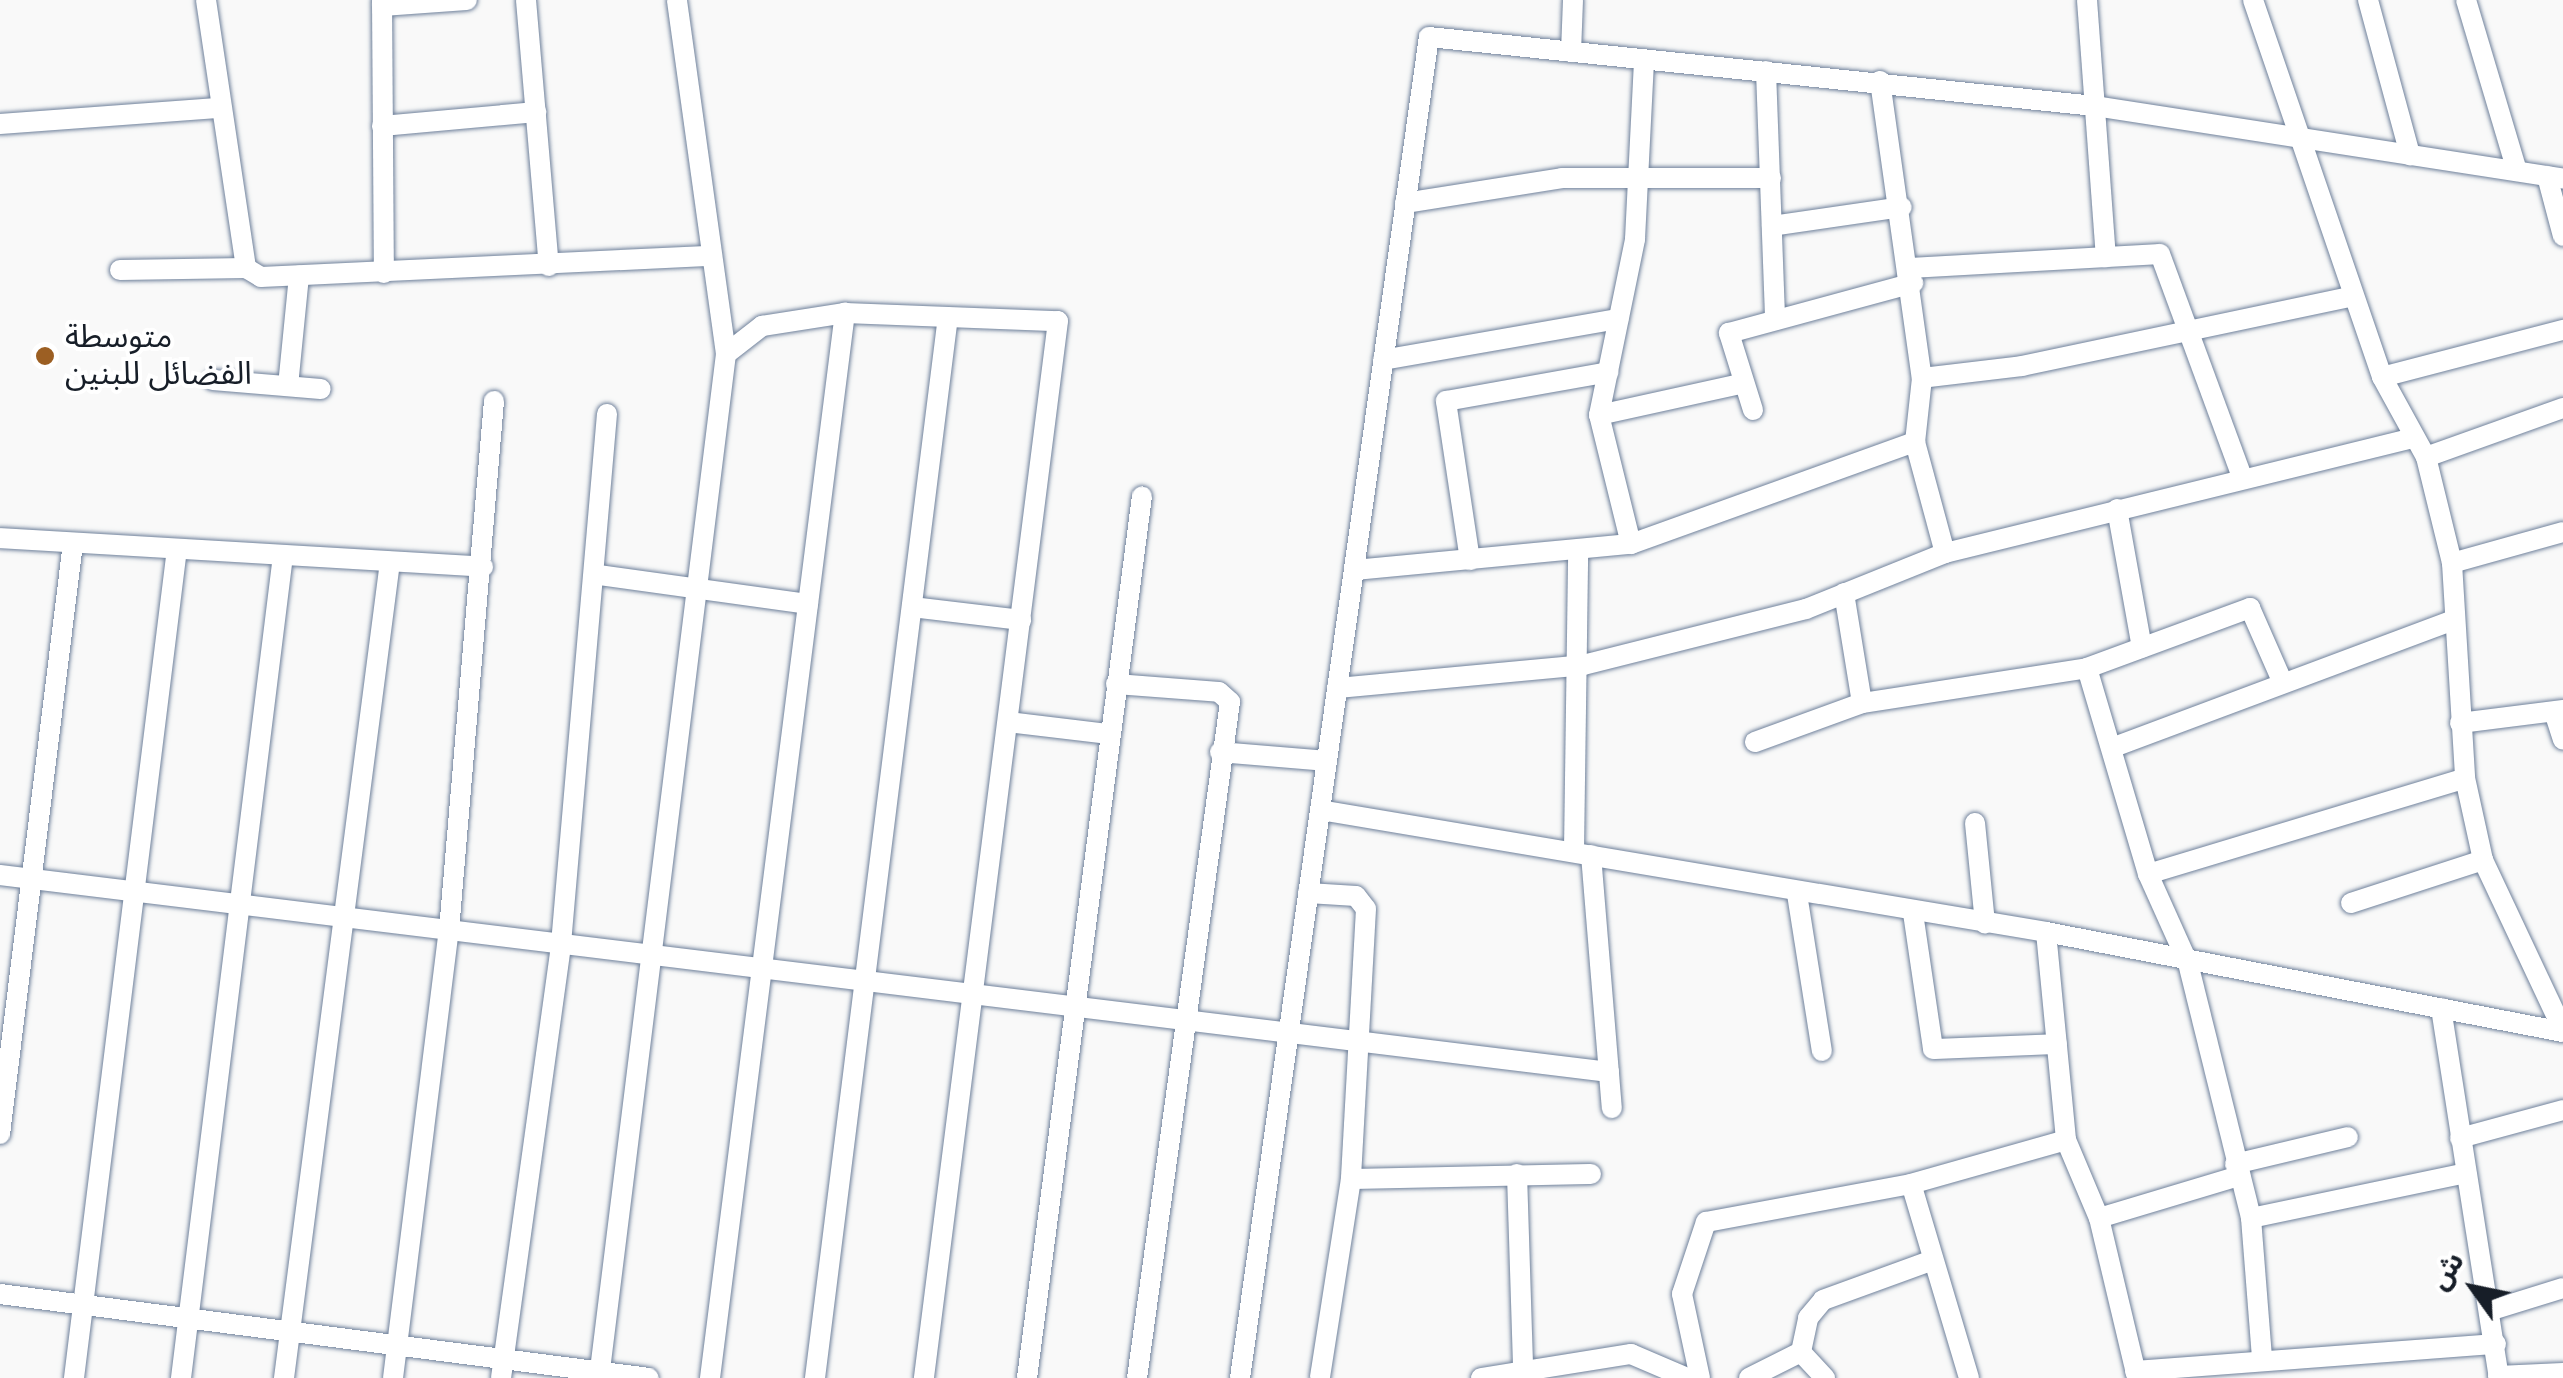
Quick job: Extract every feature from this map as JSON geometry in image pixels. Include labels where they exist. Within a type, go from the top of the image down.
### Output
[{"type":"street","points":[[206,0],[246,268]]},
{"type":"street","points":[[384,272],[382,3],[467,0]]},
{"type":"street","points":[[526,0],[549,266]]},
{"type":"street","points":[[599,1375],[726,354],[707,256],[677,0]]},
{"type":"street","points":[[1571,52],[1573,0]]},
{"type":"street","points":[[2087,0],[2106,257]]},
{"type":"street","points":[[2253,0],[2296,140],[2382,377],[2426,457],[2452,563],[2465,778],[2483,860],[2563,1031]]},
{"type":"street","points":[[2368,0],[2410,156]]},
{"type":"street","points":[[2466,0],[2517,171]]},
{"type":"street","points":[[1240,1378],[1429,37],[2094,106],[2517,171],[2555,178],[2563,236]]},
{"type":"street","points":[[1631,544],[1600,415],[1618,319],[1636,174],[1644,62]]},
{"type":"street","points":[[1766,71],[1775,320]]},
{"type":"street","points":[[1880,81],[1912,276],[1922,378],[1915,442],[1945,553]]},
{"type":"street","points":[[0,124],[220,108]]},
{"type":"street","points":[[382,126],[536,112]]},
{"type":"street","points":[[1405,203],[1636,174],[1771,178]]},
{"type":"street","points":[[1772,226],[1902,207]]},
{"type":"street","points":[[1753,410],[1728,333],[1912,276],[2160,254],[2242,477]]},
{"type":"street","points":[[120,270],[246,268],[299,276],[707,256]]},
{"type":"street","points":[[288,386],[299,276]]},
{"type":"street","points":[[1922,378],[2353,296]]},
{"type":"street","points":[[726,354],[762,326],[845,313],[1058,321],[924,1378]]},
{"type":"street","points":[[710,1378],[845,313]]},
{"type":"street","points":[[815,1378],[948,317]]},
{"type":"street","points":[[1383,360],[1618,319]]},
{"type":"street","points":[[2382,377],[2563,330]]},
{"type":"street","points":[[1470,560],[1446,402],[1608,372]]},
{"type":"street","points":[[212,380],[322,389]]},
{"type":"street","points":[[1600,415],[1744,383]]},
{"type":"street","points":[[393,1378],[449,930],[483,567],[494,401]]},
{"type":"street","points":[[2426,457],[2563,408]]},
{"type":"street","points":[[503,1369],[562,944],[599,575],[607,414]]},
{"type":"street","points":[[1337,688],[1583,665],[1844,593],[1945,553],[2242,477],[2414,438]]},
{"type":"street","points":[[1354,570],[1578,555],[1631,544],[1915,442]]},
{"type":"street","points":[[1027,1378],[1142,496]]},
{"type":"street","points":[[2117,508],[2142,648]]},
{"type":"street","points":[[2452,563],[2563,532]]},
{"type":"street","points":[[0,538],[483,567]]},
{"type":"street","points":[[0,1134],[73,542]]},
{"type":"street","points":[[74,1378],[140,892],[176,549]]},
{"type":"street","points":[[181,1378],[283,555]]},
{"type":"street","points":[[1578,555],[1583,665],[1583,853],[1612,1108]]},
{"type":"street","points":[[284,1378],[390,562]]},
{"type":"street","points":[[599,575],[698,584],[808,604]]},
{"type":"street","points":[[1844,593],[1862,703]]},
{"type":"street","points":[[912,607],[1021,620]]},
{"type":"street","points":[[1756,742],[1862,703],[2087,668],[2250,608],[2282,681]]},
{"type":"street","points":[[2114,747],[2282,681],[2454,620]]},
{"type":"street","points":[[2087,668],[2114,747],[2148,874],[2188,963],[2250,1218],[2259,1366]]},
{"type":"street","points":[[1116,684],[1219,692],[1230,702],[1220,752],[1137,1378]]},
{"type":"street","points":[[2460,723],[2558,711],[2563,740]]},
{"type":"street","points":[[1008,722],[1110,734]]},
{"type":"street","points":[[1220,752],[1327,761]]},
{"type":"street","points":[[2148,874],[2465,778]]},
{"type":"street","points":[[1320,810],[1583,853],[1797,894],[2046,932],[2188,963],[2563,1031]]},
{"type":"street","points":[[1976,823],[1985,924]]},
{"type":"street","points":[[2352,903],[2483,860]]},
{"type":"street","points":[[0,875],[1609,1072]]},
{"type":"street","points":[[1308,893],[1356,896],[1366,909],[1362,1042],[1351,1180],[1320,1378]]},
{"type":"street","points":[[1797,894],[1822,1052]]},
{"type":"street","points":[[1913,913],[1933,1050],[2057,1044]]},
{"type":"street","points":[[2046,932],[2066,1140],[2099,1218],[2136,1375],[2496,1344]]},
{"type":"street","points":[[2441,1008],[2492,1310],[2499,1377],[2563,1373]]},
{"type":"street","points":[[2460,1138],[2563,1110]]},
{"type":"street","points":[[2099,1218],[2348,1137]]},
{"type":"street","points":[[1700,1378],[1682,1294],[1706,1222],[1911,1184],[2066,1140]]},
{"type":"street","points":[[2250,1218],[2466,1172]]},
{"type":"street","points":[[1517,1174],[1522,1366]]},
{"type":"street","points":[[1351,1180],[1590,1174]]},
{"type":"street","points":[[1911,1184],[1969,1378]]},
{"type":"street","points":[[1802,1352],[1808,1318],[1824,1300],[1934,1260]]},
{"type":"street","points":[[2492,1310],[2563,1288]]},
{"type":"street","points":[[0,1294],[397,1346],[503,1369],[648,1378]]},
{"type":"street","points":[[1749,1378],[1802,1352]]},
{"type":"street","points":[[1802,1352],[1825,1378]]},
{"type":"street","points":[[1482,1378],[1522,1366],[1631,1354],[1687,1378]]},
{"type":"place","name":"متوسطة الفضائل للبنين","points":[[45,356]]}]
